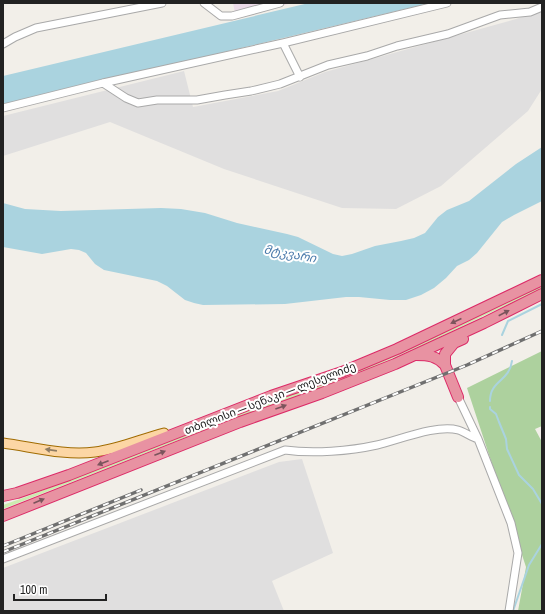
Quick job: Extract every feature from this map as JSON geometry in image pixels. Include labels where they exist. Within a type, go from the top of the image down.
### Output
[{"type":"highway","name":"თბილისი — სენაკი — ლესელიძე","points":[[3,496],[69,476],[271,396],[311,384],[349,369],[397,349],[542,280]]},
{"type":"highway","name":"თბილისი — სენაკი — ლესელიძე","points":[[3,516],[225,427],[322,393],[414,355],[484,323],[542,294]]},
{"type":"highway","points":[[458,397],[445,365],[445,354],[454,343],[475,333],[484,323]]},
{"type":"highway","points":[[414,355],[433,356],[445,365]]},
{"type":"main road","points":[[3,442],[57,451],[95,452],[119,447],[204,422]]},
{"type":"street","points":[[3,44],[36,28],[162,3]]},
{"type":"street","points":[[204,3],[221,16],[232,16],[280,3]]},
{"type":"street","points":[[3,108],[103,82],[283,43],[447,3]]},
{"type":"street","points":[[103,82],[126,98],[138,103],[157,100],[197,100],[225,94],[251,91],[280,84],[328,65],[448,34],[500,15],[530,12],[542,7]]},
{"type":"street","points":[[283,43],[300,77]]},
{"type":"street","points":[[458,397],[478,439],[511,523],[518,553],[509,611]]},
{"type":"street","points":[[3,559],[285,450],[297,452],[331,451],[376,445],[438,429],[458,430],[478,439]]},
{"type":"shaded area","points":[[233,3],[292,3],[236,18]]},
{"type":"shaded area","points":[[542,10],[542,89],[528,111],[441,186],[396,209],[342,208],[224,169],[110,122],[3,156],[3,116],[184,71],[193,107],[278,91],[325,72],[516,19]]},
{"type":"shaded area","points":[[302,459],[333,553],[272,581],[284,611],[3,611],[3,568],[279,462]]},
{"type":"green space","points":[[542,283],[542,288],[429,342],[361,372],[307,394],[232,419],[3,509],[3,505],[68,481],[235,414]]},
{"type":"green space","points":[[542,351],[542,426],[535,429],[542,442],[542,611],[518,611],[526,567],[467,388]]},
{"type":"water","points":[[309,3],[430,3],[3,105],[3,76]]},
{"type":"water","name":"მტკვარი","points":[[542,147],[542,201],[502,222],[477,253],[469,260],[457,266],[434,288],[421,295],[406,300],[346,297],[285,304],[203,305],[185,300],[167,286],[157,281],[104,270],[95,264],[86,253],[79,250],[71,249],[42,254],[3,247],[3,203],[25,209],[61,211],[161,208],[181,209],[205,213],[237,223],[298,237],[333,254],[342,256],[375,246],[414,238],[425,233],[438,217],[447,210],[469,201],[516,164]]},
{"type":"waterway","points":[[502,335],[508,321],[542,304]]},
{"type":"waterway","points":[[490,401],[493,389],[507,373],[512,361]]},
{"type":"waterway","points":[[490,407],[490,409],[496,414],[506,439],[507,449],[519,475],[533,489],[542,504]]},
{"type":"waterway","points":[[513,611],[529,565],[542,544]]},
{"type":"railway","points":[[3,552],[467,365],[542,331]]},
{"type":"railway","points":[[3,546],[141,490]]}]
